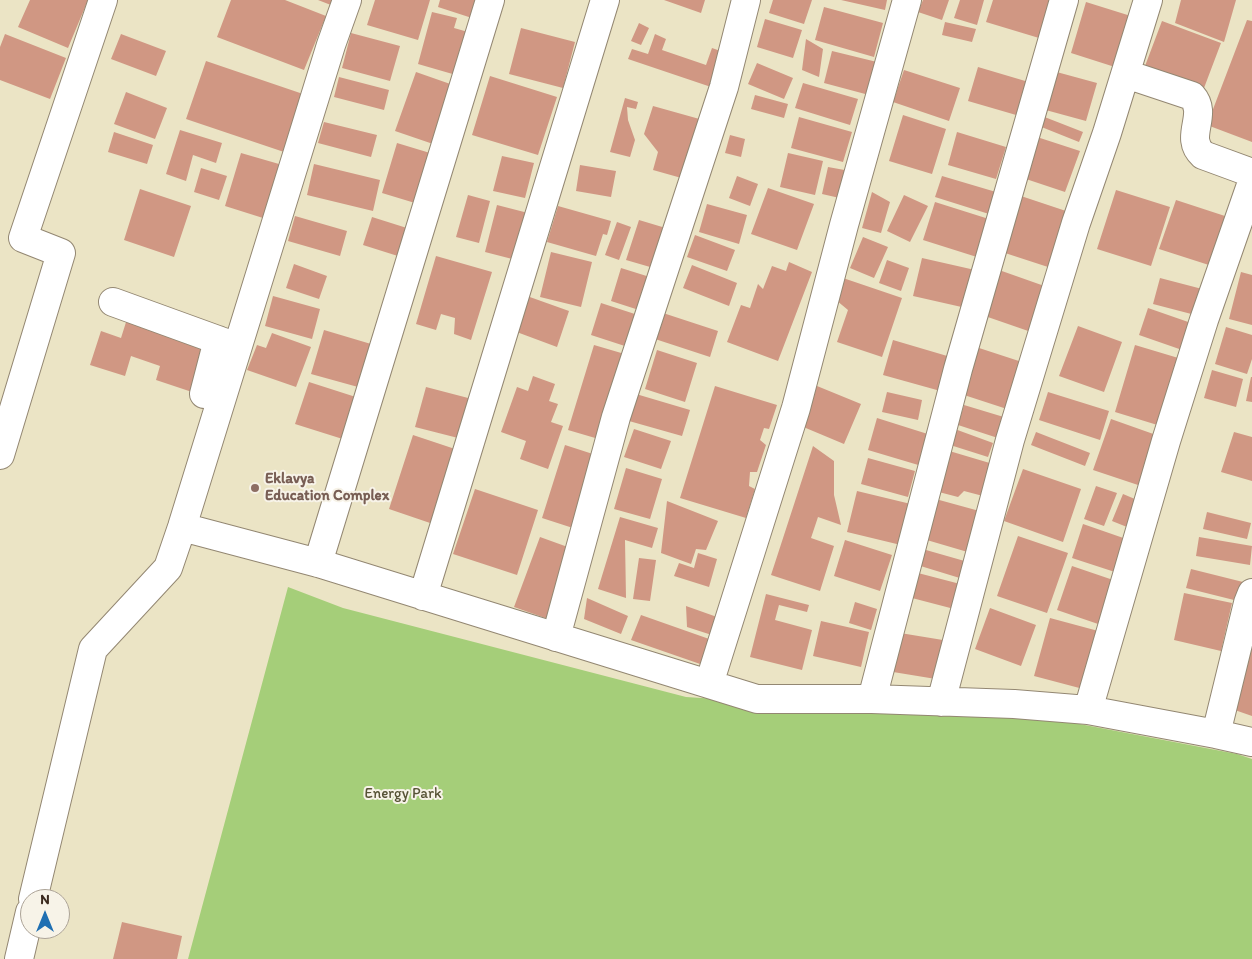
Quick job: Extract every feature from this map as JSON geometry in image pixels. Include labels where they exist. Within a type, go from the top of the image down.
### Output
[{"type":"street","points":[[0,455],[61,253],[23,238],[102,0]]},
{"type":"street","points":[[35,889],[93,649],[168,568],[182,526],[228,343],[347,0]]},
{"type":"street","points":[[318,563],[490,0]]},
{"type":"street","points":[[424,596],[605,0]]},
{"type":"street","points":[[556,637],[616,417],[724,87],[746,0]]},
{"type":"street","points":[[709,684],[796,408],[844,225],[907,0]]},
{"type":"street","points":[[872,699],[958,369],[1064,0]]},
{"type":"street","points":[[941,702],[1010,440],[1076,223],[1107,133],[1148,0]]},
{"type":"street","points":[[1126,74],[1192,96],[1196,100],[1199,110],[1195,138],[1198,150],[1203,155],[1252,173]]},
{"type":"street","points":[[1088,710],[1166,441],[1201,329],[1252,182]]},
{"type":"street","points":[[113,302],[228,343]]},
{"type":"street","points":[[204,394],[228,343]]},
{"type":"street","points":[[182,526],[318,563],[757,699],[872,699],[1014,704],[1088,710],[1252,742]]},
{"type":"street","points":[[1216,734],[1252,593]]},
{"type":"street","points":[[19,959],[24,939]]},
{"type":"green space","name":"Energy Park","points":[[288,587],[343,608],[686,697],[1069,722],[1237,754],[1252,759],[1252,959],[188,959]]},
{"type":"building","points":[[30,0],[88,0],[68,48],[18,27]]},
{"type":"building","points":[[231,0],[285,0],[326,16],[304,70],[217,37]]},
{"type":"building","points":[[318,0],[339,0],[336,7]]},
{"type":"building","points":[[375,0],[430,0],[418,40],[367,25]]},
{"type":"building","points":[[440,0],[482,0],[475,19],[438,7]]},
{"type":"building","points":[[664,0],[705,0],[701,13]]},
{"type":"building","points":[[773,0],[812,0],[804,24],[769,13]]},
{"type":"building","points":[[841,0],[887,0],[885,10]]},
{"type":"building","points":[[923,0],[949,0],[942,20],[918,12]]},
{"type":"building","points":[[960,0],[984,0],[977,25],[954,18]]},
{"type":"building","points":[[993,0],[1051,0],[1039,38],[986,22]]},
{"type":"building","points":[[1181,0],[1236,0],[1224,42],[1175,23]]},
{"type":"building","points":[[1086,2],[1134,17],[1118,68],[1071,53]]},
{"type":"building","points":[[824,7],[883,23],[874,57],[815,40]]},
{"type":"building","points":[[432,12],[457,18],[454,28],[468,32],[456,75],[418,64]]},
{"type":"building","points":[[765,19],[802,30],[793,58],[757,47]]},
{"type":"building","points":[[1247,20],[1252,21],[1252,142],[1207,125]]},
{"type":"building","points":[[1162,21],[1221,43],[1204,88],[1145,66]]},
{"type":"building","points":[[945,22],[976,29],[972,42],[942,35]]},
{"type":"building","points":[[639,23],[649,28],[641,45],[631,41]]},
{"type":"building","points":[[521,28],[575,42],[563,88],[509,74]]},
{"type":"building","points":[[351,33],[400,46],[390,81],[342,68]]},
{"type":"building","points":[[5,34],[66,58],[50,99],[0,80],[0,47]]},
{"type":"building","points":[[121,34],[166,51],[156,76],[111,59]]},
{"type":"building","points":[[655,34],[666,39],[662,50],[706,65],[712,48],[729,54],[717,89],[628,59],[632,49],[648,54]]},
{"type":"building","points":[[806,39],[823,49],[819,77],[802,70]]},
{"type":"building","points":[[832,51],[877,62],[869,95],[824,83]]},
{"type":"building","points":[[206,61],[303,94],[284,152],[186,119]]},
{"type":"building","points":[[757,63],[793,78],[784,99],[748,84]]},
{"type":"building","points":[[978,67],[1032,83],[1023,117],[968,101]]},
{"type":"building","points":[[904,70],[960,88],[949,121],[893,102]]},
{"type":"building","points":[[1053,71],[1097,83],[1086,121],[1042,109]]},
{"type":"building","points":[[416,72],[456,86],[436,145],[395,131]]},
{"type":"building","points":[[490,76],[557,97],[538,155],[472,135]]},
{"type":"building","points":[[339,77],[389,90],[384,110],[334,97]]},
{"type":"building","points":[[803,83],[858,99],[850,125],[795,108]]},
{"type":"building","points":[[126,92],[167,108],[155,139],[114,124]]},
{"type":"building","points":[[755,95],[788,104],[784,118],[751,109]]},
{"type":"building","points":[[625,98],[638,102],[636,109],[627,107],[628,120],[635,140],[630,157],[610,152]]},
{"type":"building","points":[[653,106],[703,120],[685,179],[653,170],[658,152],[644,134]]},
{"type":"building","points":[[903,115],[946,129],[932,174],[889,161]]},
{"type":"building","points":[[1042,116],[1083,132],[1079,142],[1039,126]]},
{"type":"building","points":[[799,117],[852,132],[843,162],[791,148]]},
{"type":"building","points":[[324,122],[377,135],[371,157],[318,143]]},
{"type":"building","points":[[180,130],[222,143],[216,163],[193,155],[186,181],[166,174]]},
{"type":"building","points":[[114,132],[153,145],[147,164],[108,152]]},
{"type":"building","points":[[957,132],[1006,147],[996,179],[948,165]]},
{"type":"building","points":[[730,135],[745,139],[741,157],[725,153]]},
{"type":"building","points":[[1037,137],[1080,151],[1065,192],[1023,178]]},
{"type":"building","points":[[397,143],[430,153],[415,203],[382,193]]},
{"type":"building","points":[[241,153],[279,164],[263,218],[225,206]]},
{"type":"building","points":[[788,153],[823,161],[815,195],[780,187]]},
{"type":"building","points":[[502,156],[534,163],[525,198],[493,191]]},
{"type":"building","points":[[314,164],[380,180],[373,211],[307,195]]},
{"type":"building","points":[[580,165],[616,171],[611,197],[576,191]]},
{"type":"building","points":[[828,167],[850,171],[844,199],[822,194]]},
{"type":"building","points":[[201,168],[227,176],[219,200],[194,192]]},
{"type":"building","points":[[737,176],[758,184],[750,206],[729,198]]},
{"type":"building","points":[[942,176],[996,192],[989,214],[935,197]]},
{"type":"building","points":[[768,188],[814,204],[797,250],[751,234]]},
{"type":"building","points":[[140,189],[191,206],[174,257],[124,240]]},
{"type":"building","points":[[1116,190],[1170,207],[1151,266],[1097,249]]},
{"type":"building","points":[[872,192],[890,202],[881,233],[862,228]]},
{"type":"building","points":[[468,195],[490,201],[479,243],[456,237]]},
{"type":"building","points":[[904,195],[928,206],[910,242],[887,231]]},
{"type":"building","points":[[1021,196],[1066,211],[1048,267],[1002,252]]},
{"type":"building","points":[[1176,200],[1228,217],[1212,266],[1159,249]]},
{"type":"building","points":[[935,202],[992,220],[980,258],[923,240]]},
{"type":"building","points":[[707,204],[747,215],[739,244],[699,232]]},
{"type":"building","points":[[497,205],[532,214],[520,261],[485,252]]},
{"type":"building","points":[[558,206],[611,221],[607,235],[603,234],[596,256],[547,242]]},
{"type":"building","points":[[295,216],[347,231],[340,256],[288,241]]},
{"type":"building","points":[[372,217],[410,229],[401,257],[363,245]]},
{"type":"building","points":[[639,220],[669,229],[657,269],[626,260]]},
{"type":"building","points":[[617,222],[631,227],[619,260],[605,255]]},
{"type":"building","points":[[695,235],[735,250],[727,271],[687,257]]},
{"type":"building","points":[[863,237],[888,247],[874,278],[850,268]]},
{"type":"building","points":[[551,252],[592,262],[581,307],[540,297]]},
{"type":"building","points":[[436,256],[492,272],[471,340],[454,334],[455,318],[441,314],[436,330],[416,324]]},
{"type":"building","points":[[922,258],[975,270],[966,308],[913,296]]},
{"type":"building","points":[[887,260],[909,268],[901,291],[879,283]]},
{"type":"building","points":[[789,262],[812,272],[778,361],[727,342],[741,305],[750,308],[758,284],[763,289],[772,266],[786,271]]},
{"type":"building","points":[[294,264],[327,276],[319,299],[286,288]]},
{"type":"building","points":[[692,265],[737,283],[729,306],[683,288]]},
{"type":"building","points":[[621,268],[653,278],[642,311],[611,301]]},
{"type":"building","points":[[999,270],[1050,288],[1034,333],[982,315]]},
{"type":"building","points":[[1241,272],[1252,275],[1252,325],[1229,319]]},
{"type":"building","points":[[843,278],[902,298],[882,357],[837,342],[848,310],[836,300]]},
{"type":"building","points":[[1160,278],[1206,290],[1199,316],[1153,304]]},
{"type":"building","points":[[273,296],[320,309],[312,339],[265,326]]},
{"type":"building","points":[[527,296],[569,311],[557,347],[514,331]]},
{"type":"building","points":[[601,303],[641,316],[631,348],[591,335]]},
{"type":"building","points":[[1148,308],[1194,324],[1185,351],[1139,335]]},
{"type":"building","points":[[660,312],[718,331],[710,357],[652,338]]},
{"type":"building","points":[[127,319],[207,345],[192,392],[156,380],[160,366],[131,356],[125,376],[90,365],[101,331],[121,338]]},
{"type":"building","points":[[1078,326],[1122,342],[1104,392],[1059,376]]},
{"type":"building","points":[[1226,327],[1252,335],[1252,359],[1247,374],[1215,364]]},
{"type":"building","points":[[324,330],[371,344],[358,387],[311,374]]},
{"type":"building","points":[[272,333],[311,347],[296,387],[247,370],[257,345],[266,348]]},
{"type":"building","points":[[893,340],[954,358],[944,392],[883,375]]},
{"type":"building","points":[[594,345],[628,355],[602,440],[568,430]]},
{"type":"building","points":[[1135,345],[1185,360],[1164,427],[1115,412]]},
{"type":"building","points":[[976,347],[1025,363],[1010,410],[961,394]]},
{"type":"building","points":[[657,350],[697,363],[685,402],[645,389]]},
{"type":"building","points":[[1212,370],[1243,379],[1236,407],[1204,398]]},
{"type":"building","points":[[533,376],[555,384],[549,401],[558,404],[551,422],[563,426],[548,469],[520,459],[526,441],[501,432],[517,387],[528,391]]},
{"type":"building","points":[[1252,377],[1252,402],[1246,401]]},
{"type":"building","points":[[309,382],[362,399],[349,441],[295,424]]},
{"type":"building","points":[[715,386],[777,405],[769,429],[764,428],[760,440],[766,445],[757,472],[750,472],[749,486],[755,489],[746,518],[680,498]]},
{"type":"building","points":[[817,386],[861,404],[844,444],[801,426]]},
{"type":"building","points":[[426,387],[472,399],[462,439],[415,427]]},
{"type":"building","points":[[887,392],[922,400],[918,420],[882,412]]},
{"type":"building","points":[[1048,392],[1109,411],[1100,440],[1039,420]]},
{"type":"building","points":[[636,394],[690,410],[682,436],[629,421]]},
{"type":"building","points":[[964,405],[1007,418],[1001,439],[958,425]]},
{"type":"building","points":[[877,418],[934,436],[925,467],[868,450]]},
{"type":"building","points":[[1111,419],[1159,436],[1141,486],[1093,470]]},
{"type":"building","points":[[952,428],[993,443],[988,457],[947,444]]},
{"type":"building","points":[[634,429],[671,441],[661,469],[624,457]]},
{"type":"building","points":[[1036,432],[1090,453],[1085,466],[1031,445]]},
{"type":"building","points":[[1234,432],[1252,437],[1252,481],[1221,472]]},
{"type":"building","points":[[413,435],[458,450],[433,524],[389,509]]},
{"type":"building","points":[[565,445],[599,456],[576,529],[542,518]]},
{"type":"building","points":[[813,446],[834,461],[834,495],[841,525],[818,517],[811,538],[834,546],[820,591],[771,575]]},
{"type":"building","points":[[946,450],[993,464],[983,496],[964,491],[958,497],[935,491]]},
{"type":"building","points":[[868,458],[915,471],[908,497],[861,484]]},
{"type":"building","points":[[626,468],[662,479],[650,519],[614,509]]},
{"type":"building","points":[[1023,469],[1081,489],[1063,542],[1004,521]]},
{"type":"building","points":[[1096,486],[1117,493],[1104,526],[1084,519]]},
{"type":"building","points":[[475,489],[538,510],[517,575],[453,554]]},
{"type":"building","points":[[857,491],[915,505],[905,546],[847,532]]},
{"type":"building","points":[[1123,494],[1142,502],[1132,529],[1112,521]]},
{"type":"building","points":[[932,498],[983,512],[971,553],[920,538]]},
{"type":"building","points":[[667,501],[718,521],[706,550],[696,549],[691,564],[661,553]]},
{"type":"building","points":[[1207,512],[1251,523],[1247,539],[1203,529]]},
{"type":"building","points":[[620,517],[658,528],[652,548],[625,540],[626,598],[598,589]]},
{"type":"building","points":[[1083,524],[1132,541],[1121,574],[1072,558]]},
{"type":"building","points":[[1018,536],[1068,553],[1047,613],[997,596]]},
{"type":"building","points":[[540,537],[576,550],[551,620],[514,607]]},
{"type":"building","points":[[1199,537],[1252,546],[1250,565],[1196,556]]},
{"type":"building","points":[[845,540],[892,555],[880,591],[834,576]]},
{"type":"building","points":[[919,548],[968,562],[963,579],[914,564]]},
{"type":"building","points":[[698,553],[717,559],[709,587],[674,576],[679,563],[694,568]]},
{"type":"building","points":[[639,558],[656,560],[650,601],[633,599]]},
{"type":"building","points":[[1072,566],[1119,582],[1104,626],[1057,610]]},
{"type":"building","points":[[1191,569],[1247,583],[1242,602],[1186,588]]},
{"type":"building","points":[[918,573],[964,585],[958,610],[912,598]]},
{"type":"building","points":[[1184,593],[1232,603],[1221,651],[1174,640]]},
{"type":"building","points":[[766,594],[809,605],[807,612],[779,605],[775,620],[812,630],[802,670],[750,657]]},
{"type":"building","points":[[587,598],[628,616],[621,634],[584,619]]},
{"type":"building","points":[[855,602],[877,609],[871,630],[849,623]]},
{"type":"building","points":[[686,606],[717,617],[718,637],[687,627]]},
{"type":"building","points":[[990,608],[1036,625],[1021,666],[975,649]]},
{"type":"building","points":[[641,615],[712,640],[703,665],[631,640]]},
{"type":"building","points":[[1050,618],[1102,632],[1087,690],[1034,676]]},
{"type":"building","points":[[821,621],[869,632],[861,667],[813,656]]},
{"type":"building","points":[[894,632],[949,641],[942,680],[887,671]]},
{"type":"building","points":[[1252,643],[1252,716],[1229,708]]},
{"type":"building","points":[[122,922],[182,936],[177,959],[113,959]]},
{"type":"place","name":"Eklavya Education Complex","points":[[255,488]]}]
